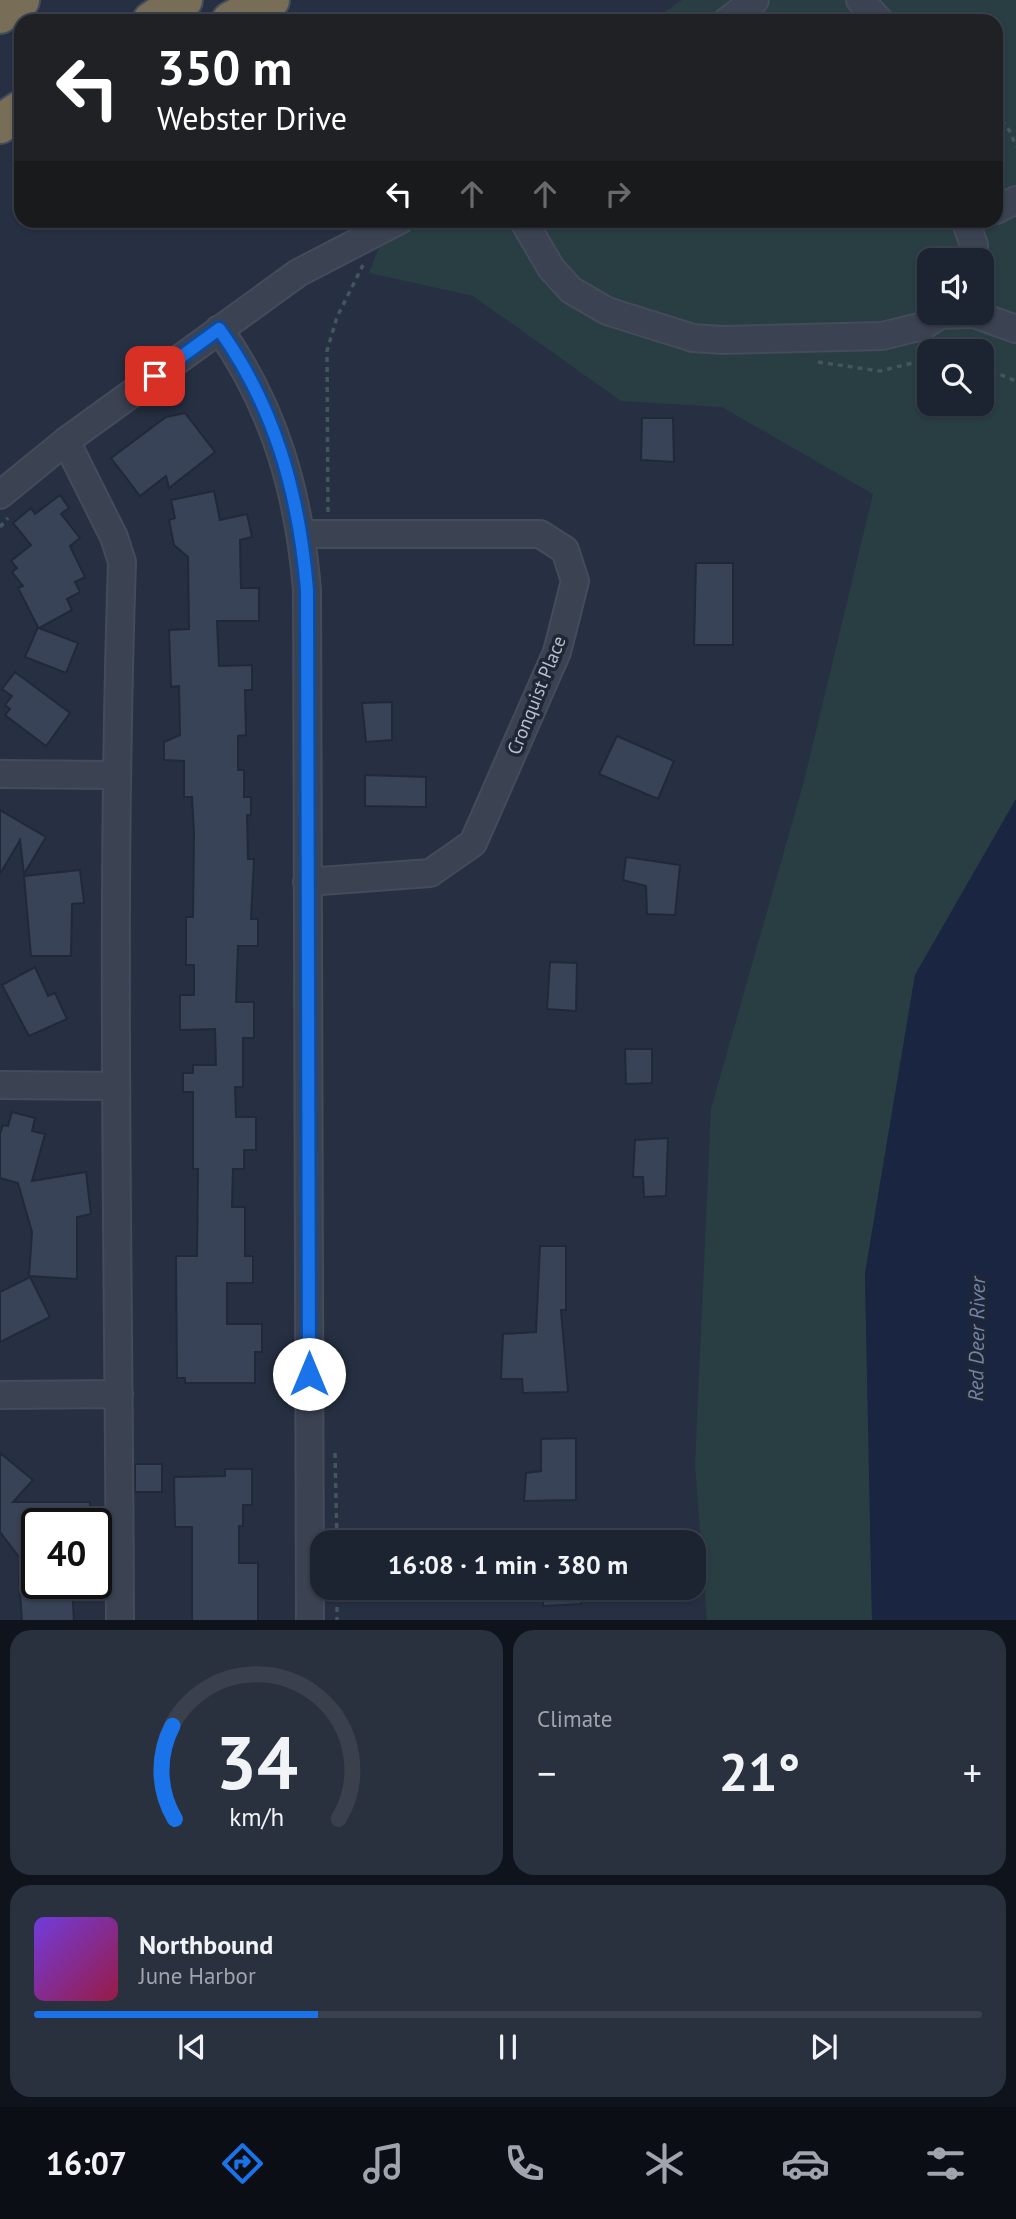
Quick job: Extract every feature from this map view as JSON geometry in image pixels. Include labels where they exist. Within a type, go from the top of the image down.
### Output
[{"type":"highway","points":[[0,14],[20,0]]},
{"type":"highway","points":[[162,14],[183,0]]},
{"type":"highway","points":[[244,14],[270,0]]},
{"type":"street","points":[[736,14],[755,0]]},
{"type":"street","points":[[860,0],[874,14]]},
{"type":"street","points":[[0,495],[66,441],[298,273],[385,228]]},
{"type":"street","points":[[528,228],[551,268],[579,295],[607,311],[693,338],[723,340],[882,337],[911,331],[922,325]]},
{"type":"street","points":[[970,228],[974,248]]},
{"type":"street","points":[[994,321],[1016,328]]},
{"type":"street","points":[[219,329],[243,363],[271,421],[294,492],[302,534],[307,590],[310,1620]]},
{"type":"street","points":[[66,441],[114,537],[122,562],[115,775],[114,1086],[120,1620]]},
{"type":"street","name":"Cronquist Place","points":[[302,534],[540,534],[565,550],[575,581],[557,652],[470,848],[430,873],[307,882]]},
{"type":"street","points":[[0,774],[115,775]]},
{"type":"street","points":[[0,1085],[114,1086]]},
{"type":"street","points":[[0,1395],[119,1394]]},
{"type":"path","points":[[1003,122],[1016,147]]},
{"type":"path","points":[[818,362],[880,370],[917,362]]},
{"type":"path","points":[[994,372],[1016,381]]},
{"type":"path","points":[[337,1600],[338,1620]]},
{"type":"green space","points":[[682,0],[1016,0],[1016,799],[915,975],[865,1274],[872,1620],[707,1620],[706,1530],[700,1530],[695,1465],[711,1109],[804,781],[873,494],[722,407],[621,401],[473,296],[369,273],[381,243],[408,228],[1003,228],[1003,14],[661,14]]},
{"type":"water","name":"Red Deer River","points":[[1016,799],[1016,1620],[872,1620],[865,1274],[915,975]]},
{"type":"building","points":[[185,413],[215,452],[169,488],[166,476],[140,496],[111,458],[166,417]]},
{"type":"building","points":[[642,418],[673,418],[674,462],[641,460]]},
{"type":"building","points":[[214,491],[220,520],[247,514],[252,537],[240,540],[241,588],[259,588],[259,621],[217,621],[219,666],[252,665],[252,690],[245,690],[246,735],[238,736],[238,770],[244,770],[244,797],[251,797],[251,815],[247,815],[248,859],[254,859],[251,919],[258,919],[258,946],[238,946],[236,1002],[254,1002],[254,1038],[243,1038],[243,1087],[235,1087],[236,1117],[256,1117],[256,1150],[244,1150],[244,1169],[233,1169],[232,1207],[245,1207],[245,1256],[253,1256],[253,1283],[227,1283],[227,1324],[262,1324],[262,1352],[255,1352],[255,1383],[185,1383],[185,1378],[177,1378],[176,1256],[197,1256],[198,1169],[193,1169],[193,1092],[183,1092],[183,1073],[193,1073],[193,1065],[216,1065],[215,1029],[180,1030],[180,995],[194,995],[194,965],[186,965],[186,917],[193,917],[194,833],[192,797],[184,797],[184,761],[164,760],[164,742],[180,735],[179,686],[171,687],[169,630],[189,629],[188,557],[174,545],[169,520],[175,518],[171,500]]},
{"type":"building","points":[[60,495],[69,508],[61,514],[80,538],[70,546],[85,577],[75,582],[80,592],[67,599],[72,610],[39,628],[78,643],[66,673],[25,657],[38,627],[18,588],[23,586],[12,572],[17,568],[11,561],[31,545],[13,523],[31,508],[35,514]]},
{"type":"building","points":[[696,563],[733,563],[733,645],[694,645]]},
{"type":"building","points":[[15,672],[70,713],[46,746],[5,715],[10,709],[5,705],[12,696],[2,689]]},
{"type":"building","points":[[392,702],[392,740],[366,742],[362,703]]},
{"type":"building","points":[[617,736],[674,761],[658,799],[599,774]]},
{"type":"building","points":[[365,775],[426,777],[426,807],[365,806]]},
{"type":"building","points":[[0,810],[46,837],[24,874],[20,840],[0,874]]},
{"type":"building","points":[[626,857],[680,865],[675,915],[647,914],[646,886],[623,880]]},
{"type":"building","points":[[80,870],[84,903],[72,904],[71,956],[31,956],[24,876]]},
{"type":"building","points":[[550,962],[577,963],[576,1011],[547,1009]]},
{"type":"building","points":[[35,967],[48,996],[55,993],[67,1019],[29,1036],[2,985]]},
{"type":"building","points":[[625,1049],[652,1049],[652,1083],[626,1084]]},
{"type":"building","points":[[12,1112],[35,1118],[32,1131],[45,1134],[32,1181],[86,1172],[91,1214],[77,1217],[77,1279],[29,1276],[32,1232],[18,1183],[0,1178],[0,1134],[3,1125],[8,1126]]},
{"type":"building","points":[[668,1138],[666,1196],[644,1197],[643,1177],[633,1177],[635,1140]]},
{"type":"building","points":[[540,1246],[566,1246],[566,1310],[561,1310],[568,1392],[523,1393],[522,1379],[501,1379],[503,1334],[536,1332]]},
{"type":"building","points":[[30,1277],[50,1317],[0,1342],[0,1292]]},
{"type":"building","points":[[576,1438],[576,1500],[524,1501],[526,1473],[541,1471],[541,1439]]},
{"type":"building","points":[[0,1453],[33,1480],[13,1502],[90,1502],[90,1508],[21,1508],[21,1560],[0,1532]]},
{"type":"building","points":[[135,1464],[162,1464],[162,1492],[135,1492]]},
{"type":"building","points":[[225,1469],[252,1469],[252,1505],[243,1505],[243,1526],[239,1526],[239,1563],[258,1563],[258,1620],[192,1620],[192,1527],[175,1527],[174,1477],[225,1476]]},
{"type":"building","points":[[19,1579],[21,1599],[73,1599],[74,1620],[22,1620]]},
{"type":"building","points":[[543,1600],[581,1600],[581,1604],[543,1606]]},
{"type":"route","points":[[155,376],[219,329],[243,363],[271,421],[294,492],[302,534],[307,590],[309,1374]]}]
